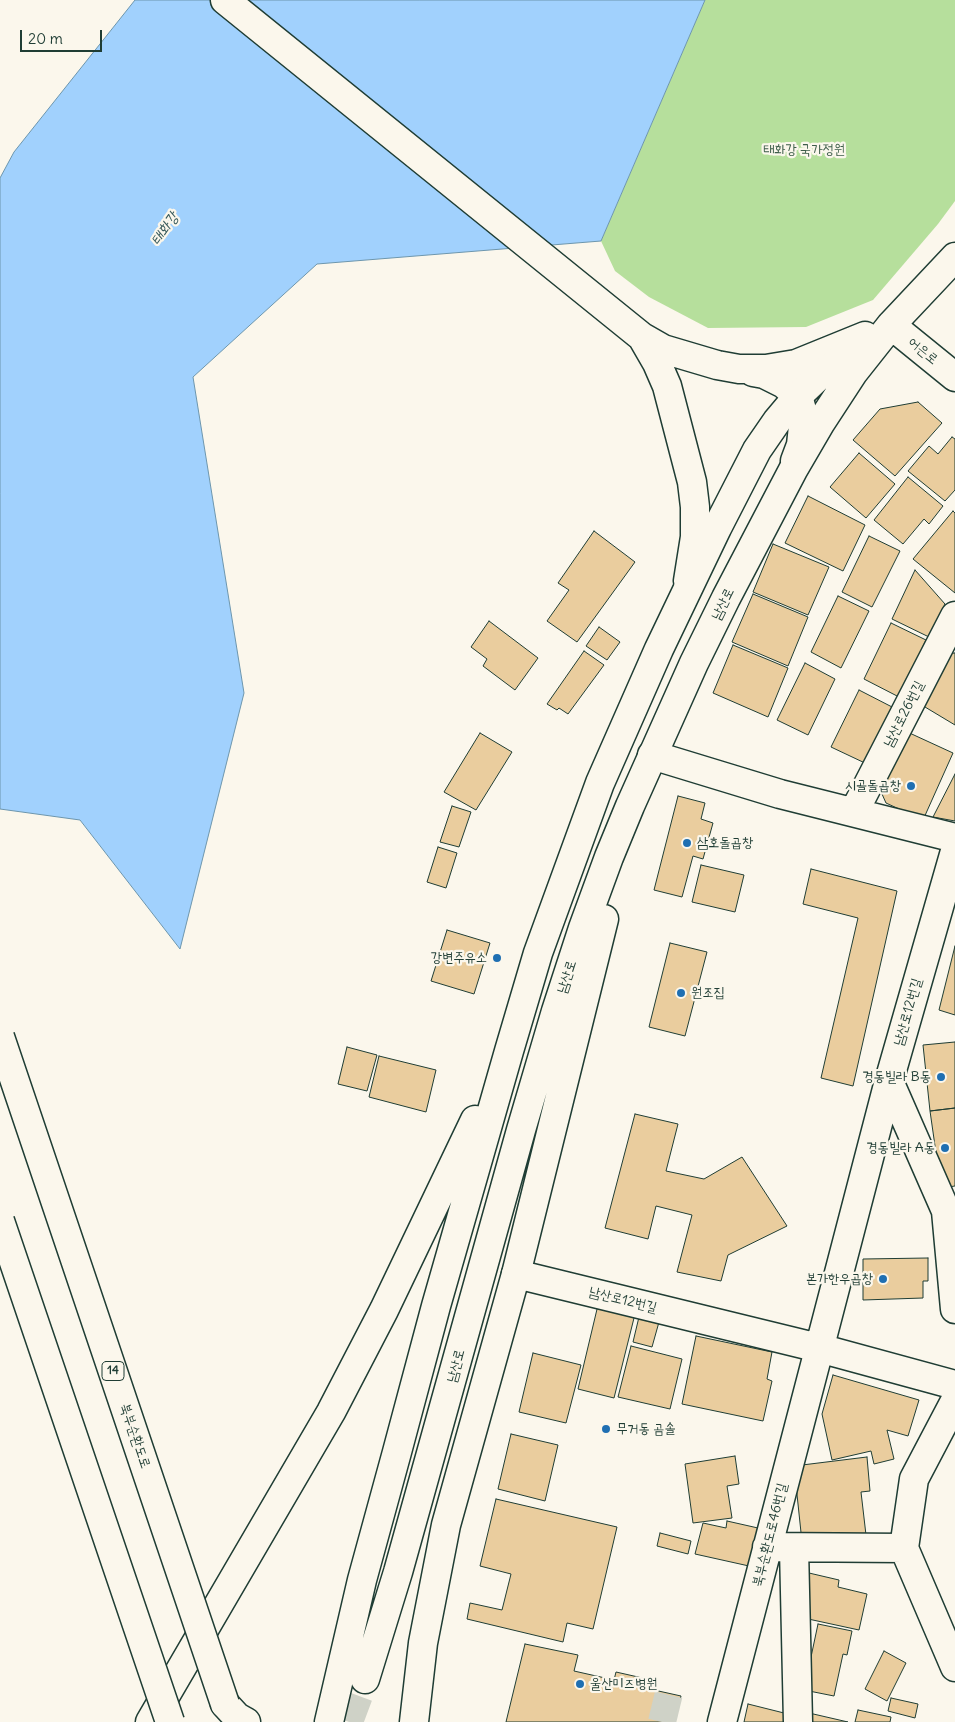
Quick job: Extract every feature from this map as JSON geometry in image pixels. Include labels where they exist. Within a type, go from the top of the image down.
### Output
[{"type":"main road","points":[[225,0],[642,337],[663,349],[717,365],[764,374],[784,384],[798,396],[804,416],[801,445],[793,470]]},
{"type":"main road","name":"남산로","points":[[365,1679],[398,1572],[556,1011],[608,857],[652,755],[726,598],[793,470],[853,373],[891,324],[955,257]]},
{"type":"main road","points":[[739,369],[766,369],[796,364],[891,324]]},
{"type":"main road","name":"남산로","points":[[509,1052],[538,953],[600,783],[632,708],[717,528],[757,450],[777,421],[798,396],[827,369],[891,324]]},
{"type":"main road","name":"어은로","points":[[891,324],[955,377]]},
{"type":"main road","points":[[642,337],[657,363],[667,386],[692,482],[695,506],[695,537],[685,596]]},
{"type":"main road","name":"남산로26번길","points":[[854,812],[954,618]]},
{"type":"main road","points":[[414,1722],[422,1643],[446,1525],[516,1274],[597,944],[652,755],[780,794],[955,838]]},
{"type":"main road","name":"남산로12번길","points":[[818,1348],[889,1080],[955,851]]},
{"type":"main road","name":"북부순환도로","points":[[0,1037],[228,1713]]},
{"type":"main road","points":[[329,1722],[362,1580],[436,1306],[509,1052]]},
{"type":"main road","points":[[150,1722],[331,1412],[384,1310],[509,1052]]},
{"type":"main road","points":[[889,1080],[946,1211],[955,1309]]},
{"type":"main road","points":[[0,1221],[170,1722]]},
{"type":"main road","name":"남산로12번길","points":[[516,1274],[818,1348],[955,1385]]},
{"type":"main road","name":"북부순환도로46번길","points":[[722,1722],[818,1348]]},
{"type":"main road","points":[[955,1401],[914,1479],[904,1548],[955,1667]]},
{"type":"main road","points":[[767,1548],[904,1548]]},
{"type":"main road","points":[[794,1548],[798,1722]]},
{"type":"main road","points":[[317,1722],[327,1711],[335,1696]]},
{"type":"main road","points":[[228,1713],[246,1722]]},
{"type":"green space","name":"태화강 국가정원","points":[[705,0],[955,0],[955,201],[938,224],[873,300],[806,327],[708,328],[649,297],[615,271],[601,241]]},
{"type":"water","name":"태화강","points":[[135,0],[705,0],[601,241],[317,264],[193,377],[244,693],[180,949],[80,820],[0,809],[0,178],[14,152]]},
{"type":"building","points":[[918,402],[942,423],[895,476],[853,440],[880,409]]},
{"type":"building","points":[[952,437],[955,439],[955,490],[945,501],[908,471],[929,446],[938,454]]},
{"type":"building","points":[[859,453],[895,484],[866,518],[830,487]]},
{"type":"building","points":[[908,477],[943,506],[929,524],[924,519],[903,544],[874,520]]},
{"type":"building","points":[[808,496],[865,525],[843,571],[785,543]]},
{"type":"building","points":[[953,511],[955,513],[955,593],[913,559]]},
{"type":"building","points":[[594,531],[635,562],[577,642],[547,621],[569,590],[558,583]]},
{"type":"building","points":[[869,536],[900,551],[872,607],[842,592]]},
{"type":"building","points":[[773,544],[829,567],[808,615],[753,592]]},
{"type":"building","points":[[915,570],[945,604],[929,637],[892,619]]},
{"type":"building","points":[[753,594],[808,617],[788,666],[732,642]]},
{"type":"building","points":[[838,596],[869,611],[841,668],[811,652]]},
{"type":"building","points":[[489,621],[538,658],[515,690],[483,666],[487,659],[471,647]]},
{"type":"building","points":[[891,623],[926,640],[899,697],[864,679]]},
{"type":"building","points":[[599,627],[620,642],[607,660],[586,646]]},
{"type":"building","points":[[733,645],[788,668],[768,717],[713,693]]},
{"type":"building","points":[[584,651],[604,665],[568,714],[559,708],[557,710],[547,704]]},
{"type":"building","points":[[955,653],[955,725],[915,701],[943,654]]},
{"type":"building","points":[[805,663],[835,679],[808,735],[777,720]]},
{"type":"building","points":[[859,690],[894,708],[867,764],[831,747]]},
{"type":"building","points":[[903,730],[953,753],[923,820],[886,803],[878,785]]},
{"type":"building","points":[[480,733],[512,752],[476,810],[444,792]]},
{"type":"building","points":[[955,774],[955,821],[933,817]]},
{"type":"building","points":[[678,796],[705,803],[701,819],[713,823],[703,859],[693,856],[682,897],[654,890]]},
{"type":"building","points":[[452,806],[471,812],[459,847],[440,842]]},
{"type":"building","points":[[438,847],[457,853],[446,888],[427,882]]},
{"type":"building","points":[[701,865],[744,875],[735,912],[692,902]]},
{"type":"building","points":[[811,869],[897,891],[853,1086],[821,1078],[858,918],[803,904]]},
{"type":"building","points":[[447,930],[490,943],[474,994],[431,981]]},
{"type":"building","points":[[670,943],[707,952],[685,1036],[649,1027]]},
{"type":"building","points":[[955,946],[955,1015],[939,1010]]},
{"type":"building","name":"경동빌라 B동","points":[[955,1042],[955,1108],[930,1111],[923,1045]]},
{"type":"building","points":[[347,1047],[377,1055],[367,1091],[338,1084]]},
{"type":"building","points":[[379,1056],[436,1070],[426,1112],[369,1097]]},
{"type":"building","name":"경동빌라 A동","points":[[955,1108],[955,1186],[941,1188],[930,1111]]},
{"type":"building","points":[[635,1114],[678,1124],[666,1171],[704,1179],[742,1157],[787,1226],[728,1255],[721,1281],[677,1272],[692,1215],[656,1206],[648,1239],[605,1228]]},
{"type":"building","points":[[928,1258],[928,1281],[923,1281],[923,1298],[863,1300],[863,1259]]},
{"type":"building","points":[[598,1305],[635,1314],[614,1398],[578,1389]]},
{"type":"building","points":[[639,1317],[659,1322],[652,1347],[633,1342]]},
{"type":"building","points":[[696,1336],[772,1352],[767,1379],[772,1381],[763,1421],[682,1404]]},
{"type":"building","points":[[631,1346],[682,1359],[670,1409],[618,1397]]},
{"type":"building","points":[[533,1353],[581,1365],[566,1423],[519,1412]]},
{"type":"building","points":[[833,1375],[919,1400],[908,1436],[887,1430],[894,1459],[874,1464],[871,1451],[832,1460],[822,1414]]},
{"type":"building","points":[[511,1434],[558,1445],[545,1501],[498,1489]]},
{"type":"building","points":[[735,1456],[739,1484],[727,1486],[732,1518],[693,1523],[685,1464]]},
{"type":"building","points":[[867,1457],[870,1491],[861,1492],[866,1535],[802,1542],[794,1466]]},
{"type":"building","points":[[496,1499],[617,1527],[593,1629],[567,1623],[563,1642],[467,1619],[470,1603],[502,1610],[511,1574],[480,1566]]},
{"type":"building","points":[[727,1521],[758,1528],[749,1566],[695,1554],[703,1523],[726,1528]]},
{"type":"building","points":[[660,1533],[691,1541],[688,1554],[657,1546]]},
{"type":"building","points":[[809,1573],[839,1580],[838,1587],[867,1594],[859,1630],[799,1617]]},
{"type":"building","points":[[818,1624],[852,1631],[847,1655],[843,1654],[834,1696],[804,1690]]},
{"type":"building","name":"울산미즈병원","points":[[525,1644],[578,1655],[574,1671],[614,1680],[616,1672],[647,1679],[645,1688],[681,1696],[675,1722],[506,1722]]},
{"type":"building","points":[[884,1651],[906,1663],[887,1701],[865,1689]]},
{"type":"building","points":[[891,1698],[918,1704],[915,1718],[888,1711]]},
{"type":"building","points":[[748,1704],[792,1715],[790,1722],[744,1722]]},
{"type":"building","points":[[858,1710],[891,1717],[890,1722],[855,1722]]},
{"type":"building","points":[[809,1713],[848,1722],[807,1722]]},
{"type":"tunnel","points":[[349,1722],[365,1679]]},
{"type":"tunnel","points":[[662,1722],[670,1689]]},
{"type":"place","name":"시골돌곱창","points":[[911,786]]},
{"type":"place","name":"삼호돌곱창","points":[[687,843]]},
{"type":"place","name":"강변주유소","points":[[497,958]]},
{"type":"place","name":"원조집","points":[[681,993]]},
{"type":"place","name":"경동빌라 B동","points":[[941,1077]]},
{"type":"place","name":"경동빌라 A동","points":[[945,1148]]},
{"type":"place","name":"본가한우곱창","points":[[883,1279]]},
{"type":"place","name":"무거동 곰솔","points":[[606,1429]]},
{"type":"place","name":"울산미즈병원","points":[[580,1684]]}]
